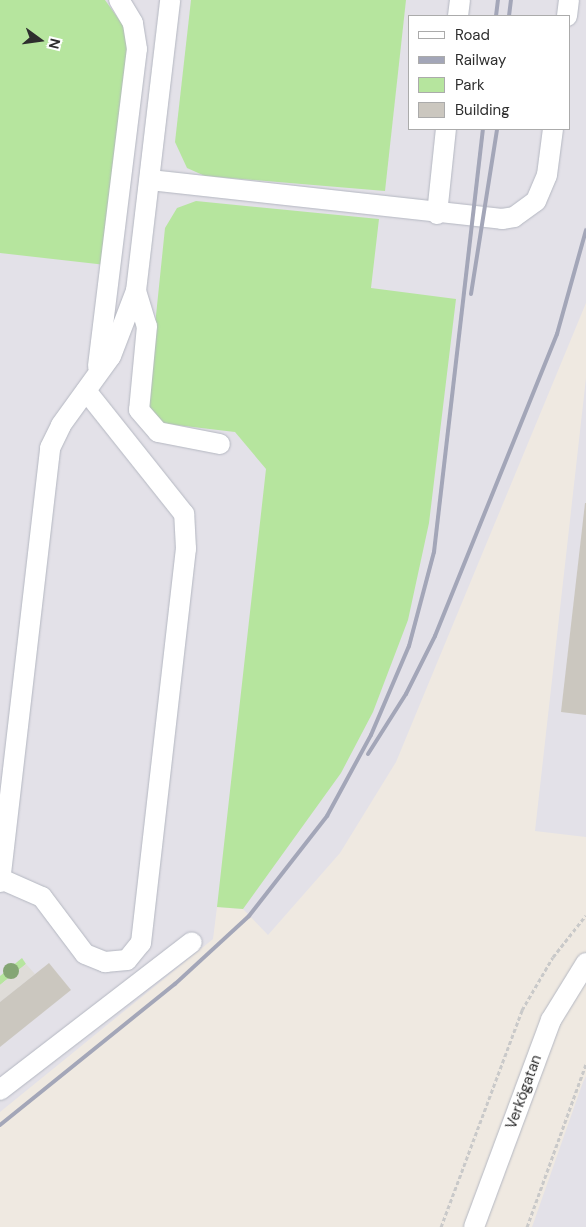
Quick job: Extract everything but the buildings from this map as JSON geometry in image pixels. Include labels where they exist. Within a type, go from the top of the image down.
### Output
[{"type":"street","points":[[119,0],[133,23],[137,49],[91,384],[184,514],[186,549],[141,943],[127,960],[105,962],[85,954],[42,897],[1,880],[50,448],[91,384],[136,291],[170,0]]},
{"type":"street","points":[[458,15],[460,0]]},
{"type":"street","points":[[567,15],[569,0]]},
{"type":"street","points":[[437,214],[446,130]]},
{"type":"street","points":[[150,180],[493,220],[526,210],[543,188],[553,130]]},
{"type":"street","points":[[136,291],[147,326],[139,410],[158,432],[220,444]]},
{"type":"street","points":[[0,1090],[192,942]]},
{"type":"street","name":"Verkögatan","points":[[474,1227],[551,1020],[586,962]]},
{"type":"path","points":[[441,1227],[522,1010],[553,957],[586,915]]},
{"type":"path","points":[[527,1227],[586,1064]]},
{"type":"shaded area","points":[[0,0],[586,0],[586,303],[396,762],[340,853],[268,935],[243,909],[217,907],[213,939],[0,1112]]},
{"type":"shaded area","points":[[586,378],[586,837],[535,831]]},
{"type":"shaded area","points":[[26,964],[35,974],[0,1002],[0,985]]},
{"type":"shaded area","points":[[586,1076],[586,1227],[532,1227],[583,1082]]},
{"type":"green space","points":[[0,0],[105,0],[125,28],[128,56],[106,265],[0,253]]},
{"type":"green space","points":[[191,0],[406,0],[385,191],[205,176],[187,168],[175,142]]},
{"type":"green space","points":[[196,201],[379,219],[371,288],[456,299],[429,523],[408,620],[373,712],[341,773],[243,909],[217,907],[266,469],[235,432],[159,423],[147,403],[165,228],[177,208]]},
{"type":"green space","points":[[22,958],[26,964],[0,985],[0,976]]},
{"type":"railway","points":[[496,15],[498,0]]},
{"type":"railway","points":[[509,15],[511,0]]},
{"type":"railway","points":[[0,1125],[175,984],[249,916],[327,816],[371,735],[409,646],[434,552],[483,130]]},
{"type":"railway","points":[[471,294],[497,130]]},
{"type":"railway","points":[[368,754],[406,694],[435,636],[557,334],[586,230]]}]
